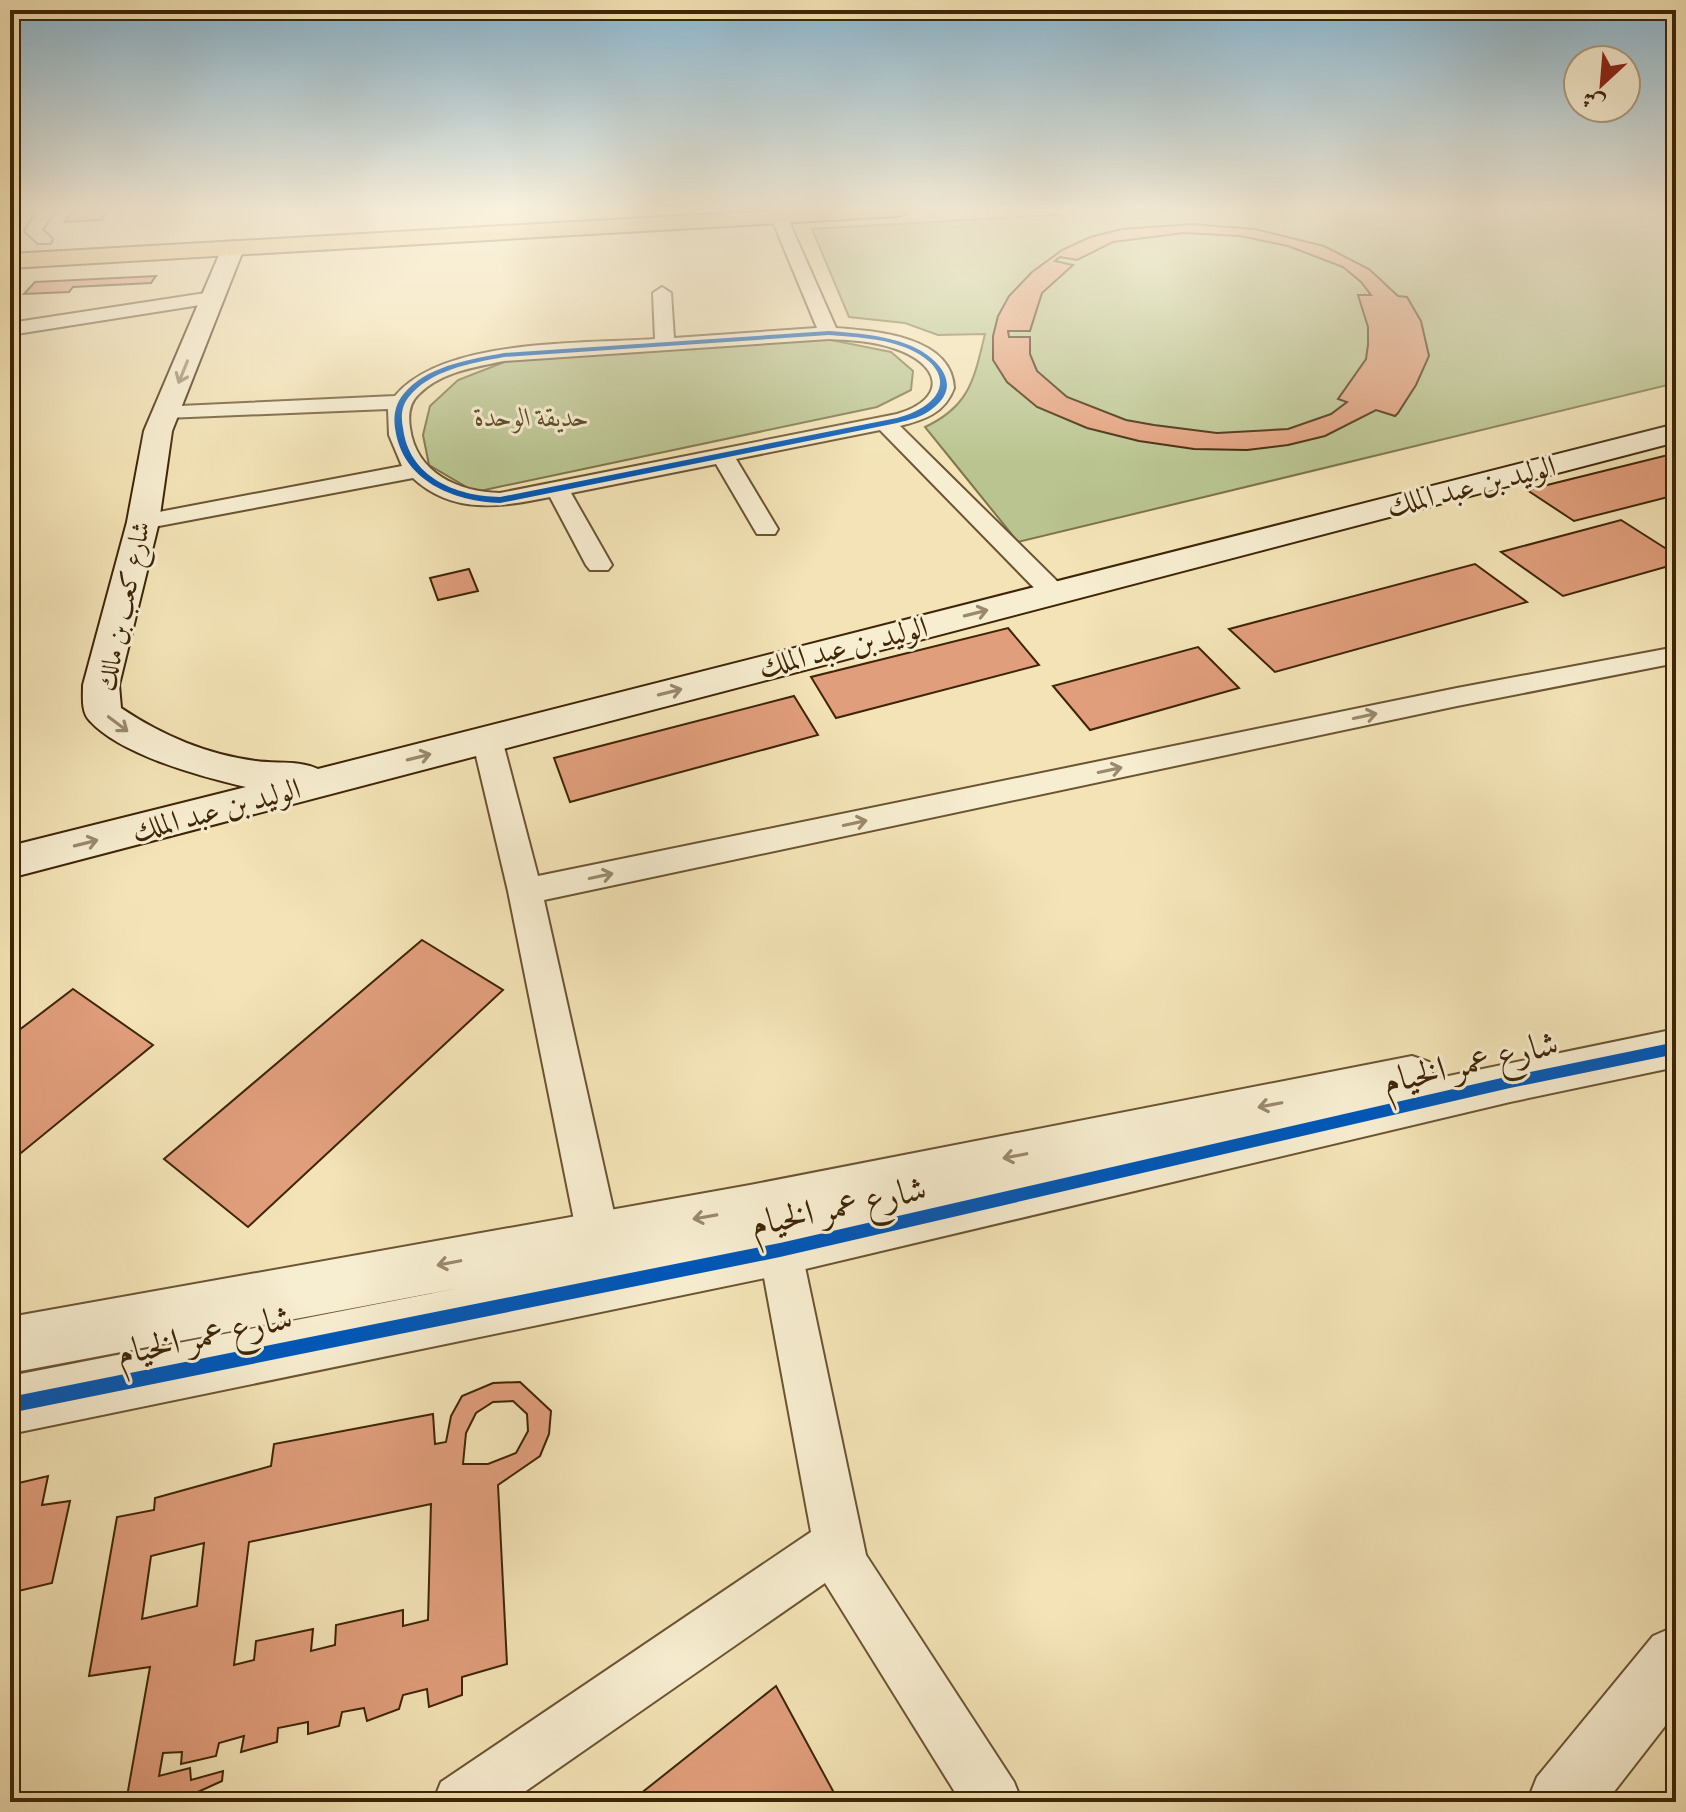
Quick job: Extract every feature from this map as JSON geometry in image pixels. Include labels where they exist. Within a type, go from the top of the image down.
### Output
[{"type":"main road","name":"شارع كعب بن مالك","points":[[214,295],[166,412],[151,465],[143,522],[101,685],[103,713],[128,733],[206,764],[285,778],[357,773]]},
{"type":"main road","name":"الوليد بن عبد الملك","points":[[10,862],[1676,433]]},
{"type":"street","points":[[662,295],[665,344]]},
{"type":"street","points":[[812,295],[829,333]]},
{"type":"street","points":[[10,329],[212,298]]},
{"type":"street","points":[[829,333],[876,338],[907,347],[932,361],[940,369],[945,387],[933,406],[885,423],[500,500],[460,496],[408,462],[397,420],[401,402],[433,377],[489,358],[665,344],[829,333]]},
{"type":"street","points":[[166,412],[401,402]]},
{"type":"street","points":[[885,423],[1054,593]]},
{"type":"street","points":[[723,456],[766,529]]},
{"type":"street","points":[[143,522],[416,470]]},
{"type":"street","points":[[558,490],[599,565]]},
{"type":"street","points":[[525,891],[1486,691],[1676,655]]},
{"type":"street","points":[[487,739],[525,891],[599,1260]]},
{"type":"street","name":"شارع عمر الخيام","points":[[776,1227],[1676,1023]]},
{"type":"street","name":"شارع عمر الخيام","points":[[10,1345],[599,1260],[1676,1048]]},
{"type":"street","points":[[776,1227],[843,1565],[994,1802]]},
{"type":"street","name":"شارع عمر الخيام","points":[[10,1405],[599,1260]]},
{"type":"street","points":[[461,1802],[837,1544]]},
{"type":"street","points":[[1562,1802],[1676,1659]]},
{"type":"green space","points":[[840,295],[1676,295],[1676,383],[1018,542],[925,427],[952,410],[968,390],[985,334],[938,335],[905,323],[849,317]]},
{"type":"green space","name":"حديقة الوحدة","points":[[821,338],[891,352],[913,371],[911,390],[877,407],[475,492],[429,465],[423,435],[430,406],[458,380],[520,356]]},
{"type":"building","points":[[1042,295],[1030,331],[1008,331],[1009,337],[1030,337],[1030,354],[1037,371],[1067,397],[1126,420],[1154,425],[1217,433],[1288,429],[1331,414],[1347,402],[1338,399],[1366,359],[1368,327],[1358,295],[1407,297],[1421,321],[1429,356],[1416,385],[1395,416],[1376,410],[1325,436],[1288,445],[1247,450],[1194,449],[1139,441],[1087,428],[1037,407],[1007,382],[993,360],[993,336],[998,316],[1009,296]]},
{"type":"building","points":[[1676,453],[1676,495],[1574,521],[1527,490]]},
{"type":"building","points":[[1621,520],[1676,555],[1676,564],[1563,596],[1501,552]]},
{"type":"building","points":[[1475,564],[1527,602],[1275,672],[1229,629]]},
{"type":"building","points":[[469,569],[478,591],[438,600],[430,578]]},
{"type":"building","points":[[1008,628],[1039,665],[836,718],[811,677]]},
{"type":"building","points":[[1198,647],[1239,688],[1090,730],[1053,686]]},
{"type":"building","points":[[794,696],[818,735],[570,802],[554,758]]},
{"type":"building","points":[[422,940],[503,990],[248,1227],[164,1159]]},
{"type":"building","points":[[73,989],[153,1045],[10,1162],[10,1037]]},
{"type":"building","points":[[520,1382],[551,1411],[549,1434],[540,1456],[498,1485],[507,1664],[462,1677],[462,1695],[429,1707],[427,1689],[403,1695],[399,1709],[367,1721],[364,1708],[342,1712],[339,1726],[308,1734],[308,1722],[278,1728],[277,1742],[241,1752],[244,1736],[219,1743],[216,1756],[181,1764],[182,1752],[163,1753],[159,1776],[190,1768],[191,1780],[223,1771],[222,1781],[189,1796],[160,1802],[126,1802],[150,1667],[89,1676],[117,1517],[154,1510],[155,1498],[271,1466],[274,1444],[433,1414],[435,1444],[446,1442],[451,1416],[462,1396],[493,1383]],"holes":[[[513,1401],[527,1414],[528,1431],[516,1453],[488,1464],[463,1464],[466,1433],[476,1413],[493,1402]],[[431,1504],[428,1620],[403,1626],[403,1610],[336,1625],[335,1645],[311,1651],[313,1629],[256,1641],[254,1660],[234,1665],[249,1542]],[[204,1543],[197,1606],[142,1619],[151,1556]]]},
{"type":"building","points":[[48,1476],[42,1505],[70,1501],[52,1583],[10,1593],[10,1485]]},
{"type":"building","points":[[776,1686],[839,1802],[630,1802]]},
{"type":"cycle path","points":[[829,333],[880,339],[918,351],[934,364],[944,380],[940,397],[932,406],[910,417],[500,500],[468,497],[437,485],[413,464],[400,435],[399,408],[412,389],[435,374],[478,360],[504,355],[829,333]]},
{"type":"cycle path","points":[[10,1405],[780,1250],[1510,1082],[1676,1048]]}]
